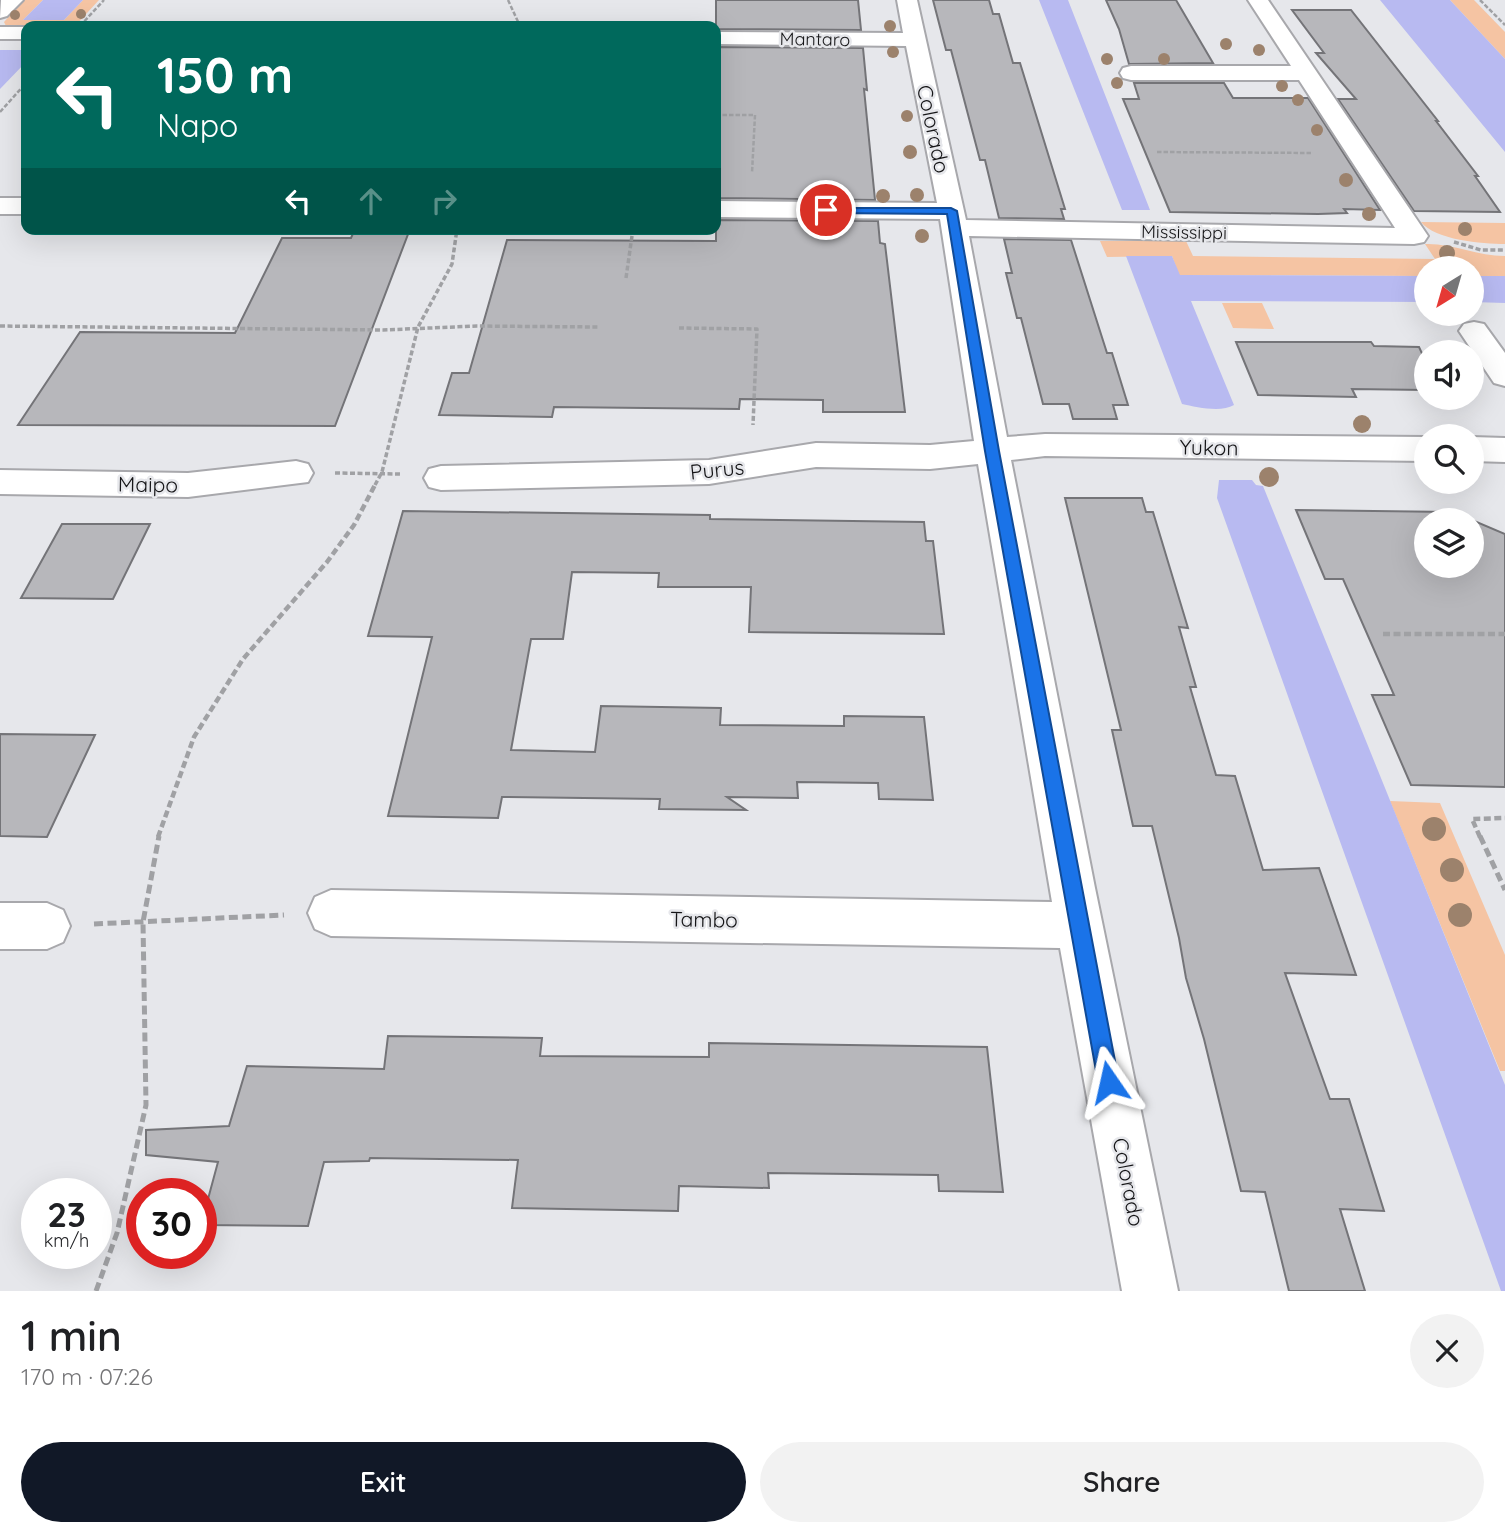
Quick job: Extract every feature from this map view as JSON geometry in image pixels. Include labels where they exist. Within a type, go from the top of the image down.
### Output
[{"type":"street","name":"Colorado","points":[[907,0],[953,220],[1078,925],[1150,1291]]},
{"type":"street","points":[[1258,0],[1414,236]]},
{"type":"street","points":[[0,33],[21,33]]},
{"type":"street","name":"Mantaro","points":[[721,38],[914,40]]},
{"type":"street","points":[[1131,73],[1306,72]]},
{"type":"street","points":[[0,206],[21,206]]},
{"type":"street","name":"Mississippi","points":[[721,209],[1414,236]]},
{"type":"street","points":[[1474,331],[1505,376]]},
{"type":"street","name":"Yukon","points":[[992,451],[1045,445],[1414,449]]},
{"type":"street","points":[[1484,449],[1505,450]]},
{"type":"street","name":"Purus","points":[[441,478],[709,472],[817,455],[930,457],[992,451]]},
{"type":"street","name":"Maipo","points":[[0,482],[188,485],[296,473]]},
{"type":"street","name":"Tambo","points":[[331,913],[1078,925]]},
{"type":"street","points":[[0,926],[47,926]]},
{"type":"path","points":[[85,21],[104,0]]},
{"type":"path","points":[[508,0],[518,21]]},
{"type":"path","points":[[1480,0],[1505,25]]},
{"type":"path","points":[[0,112],[21,89]]},
{"type":"path","points":[[721,115],[755,116],[750,209]]},
{"type":"path","points":[[1157,152],[1359,153]]},
{"type":"path","points":[[96,1291],[117,1233],[145,1105],[144,922],[160,828],[194,737],[243,659],[327,562],[354,525],[382,472],[418,327],[452,264],[456,235]]},
{"type":"path","points":[[626,278],[632,235]]},
{"type":"path","points":[[1414,236],[1481,250],[1505,250]]},
{"type":"path","points":[[0,326],[383,330],[418,327],[598,327]]},
{"type":"path","points":[[679,328],[757,329],[751,465]]},
{"type":"path","points":[[296,473],[382,472],[441,478]]},
{"type":"path","points":[[1383,634],[1505,634]]},
{"type":"path","points":[[1505,818],[1472,819],[1505,890]]},
{"type":"path","points":[[47,926],[331,913]]},
{"type":"shaded area","points":[[24,0],[43,0],[23,20],[64,20],[83,0],[99,0],[80,21],[21,21],[21,28],[6,26],[4,22]]},
{"type":"shaded area","points":[[1450,0],[1474,0],[1505,32],[1505,59]]},
{"type":"shaded area","points":[[1421,222],[1505,223],[1505,244],[1448,237]]},
{"type":"shaded area","points":[[1100,241],[1186,241],[1193,256],[1414,259],[1414,276],[1179,275],[1172,256],[1107,257]]},
{"type":"shaded area","points":[[1425,244],[1505,256],[1505,276],[1484,276],[1484,256],[1433,256]]},
{"type":"shaded area","points":[[1222,303],[1262,303],[1274,329],[1233,328]]},
{"type":"shaded area","points":[[1390,801],[1440,803],[1505,955],[1505,1071],[1500,1071]]},
{"type":"water","points":[[43,0],[83,0],[64,20],[23,20]]},
{"type":"water","points":[[1039,0],[1068,0],[1150,210],[1122,210]]},
{"type":"water","points":[[1380,0],[1450,0],[1505,59],[1505,152]]},
{"type":"water","points":[[0,50],[21,50],[21,67],[0,89]]},
{"type":"water","points":[[1126,256],[1172,256],[1180,275],[1414,276],[1414,302],[1191,301],[1234,405],[1216,409],[1182,404]]},
{"type":"water","points":[[1484,276],[1505,276],[1505,303],[1484,302]]},
{"type":"water","points":[[1219,480],[1252,480],[1256,485],[1263,486],[1505,1085],[1505,1291],[1501,1291],[1217,498]]},
{"type":"building","points":[[716,0],[858,0],[861,30],[721,29],[721,21],[716,21]]},
{"type":"building","points":[[933,0],[989,0],[993,14],[999,14],[1013,63],[1020,63],[1065,209],[1061,209],[1064,219],[999,218],[985,160],[980,160],[951,50],[946,50]]},
{"type":"building","points":[[1106,0],[1176,0],[1213,63],[1129,64],[1119,29]]},
{"type":"building","points":[[1292,10],[1351,10],[1438,121],[1500,212],[1414,211],[1338,99],[1356,99],[1316,53],[1324,53]]},
{"type":"building","points":[[721,47],[863,48],[867,90],[864,89],[875,200],[721,198]]},
{"type":"building","points":[[1134,83],[1224,83],[1233,98],[1308,98],[1380,210],[1344,209],[1347,213],[1318,214],[1170,212],[1123,99],[1139,99]]},
{"type":"building","points":[[721,220],[878,221],[880,243],[885,244],[905,412],[823,412],[823,400],[740,399],[739,409],[554,407],[552,417],[439,415],[452,373],[469,373],[507,240],[716,241],[716,235],[721,235]]},
{"type":"building","points":[[352,235],[408,235],[335,426],[18,425],[80,332],[235,333],[282,238],[351,238]]},
{"type":"building","points":[[1004,239],[1071,240],[1107,353],[1112,353],[1128,405],[1113,405],[1117,419],[1073,419],[1069,404],[1043,404],[1021,318],[1017,318],[1006,273],[1012,273]]},
{"type":"building","points":[[1236,342],[1371,342],[1374,346],[1414,347],[1414,390],[1352,389],[1356,397],[1258,395]]},
{"type":"building","points":[[1065,498],[1142,498],[1146,512],[1153,512],[1188,628],[1179,627],[1196,687],[1190,687],[1216,775],[1235,776],[1263,870],[1319,868],[1356,975],[1285,973],[1330,1099],[1349,1099],[1384,1211],[1340,1209],[1365,1291],[1289,1291],[1265,1192],[1241,1191],[1204,1039],[1186,978],[1152,826],[1133,826],[1112,730],[1121,730]]},
{"type":"building","points":[[1296,510],[1414,512],[1414,578],[1484,578],[1484,525],[1505,534],[1505,787],[1411,785],[1372,695],[1394,695],[1343,579],[1325,579]]},
{"type":"building","points":[[403,511],[710,515],[710,519],[924,522],[926,541],[933,541],[944,634],[749,632],[751,587],[658,587],[659,573],[572,572],[563,639],[531,639],[511,750],[595,752],[601,706],[721,708],[720,725],[844,726],[844,716],[924,717],[933,800],[879,799],[878,783],[797,782],[798,798],[727,797],[746,810],[659,809],[660,799],[502,797],[498,818],[388,816],[432,637],[368,636]]},
{"type":"building","points":[[62,524],[150,524],[113,599],[21,598]]},
{"type":"building","points":[[0,734],[95,735],[47,837],[0,836]]},
{"type":"building","points":[[388,1036],[542,1038],[540,1056],[709,1057],[709,1043],[987,1047],[1003,1192],[939,1191],[938,1175],[768,1173],[769,1188],[679,1186],[678,1211],[512,1208],[518,1160],[370,1158],[369,1161],[324,1162],[308,1226],[217,1225],[217,1178],[214,1178],[218,1162],[146,1155],[146,1130],[229,1126],[247,1066],[384,1069]]},
{"type":"route","points":[[826,210],[951,211],[992,451],[1109,1082]]}]
